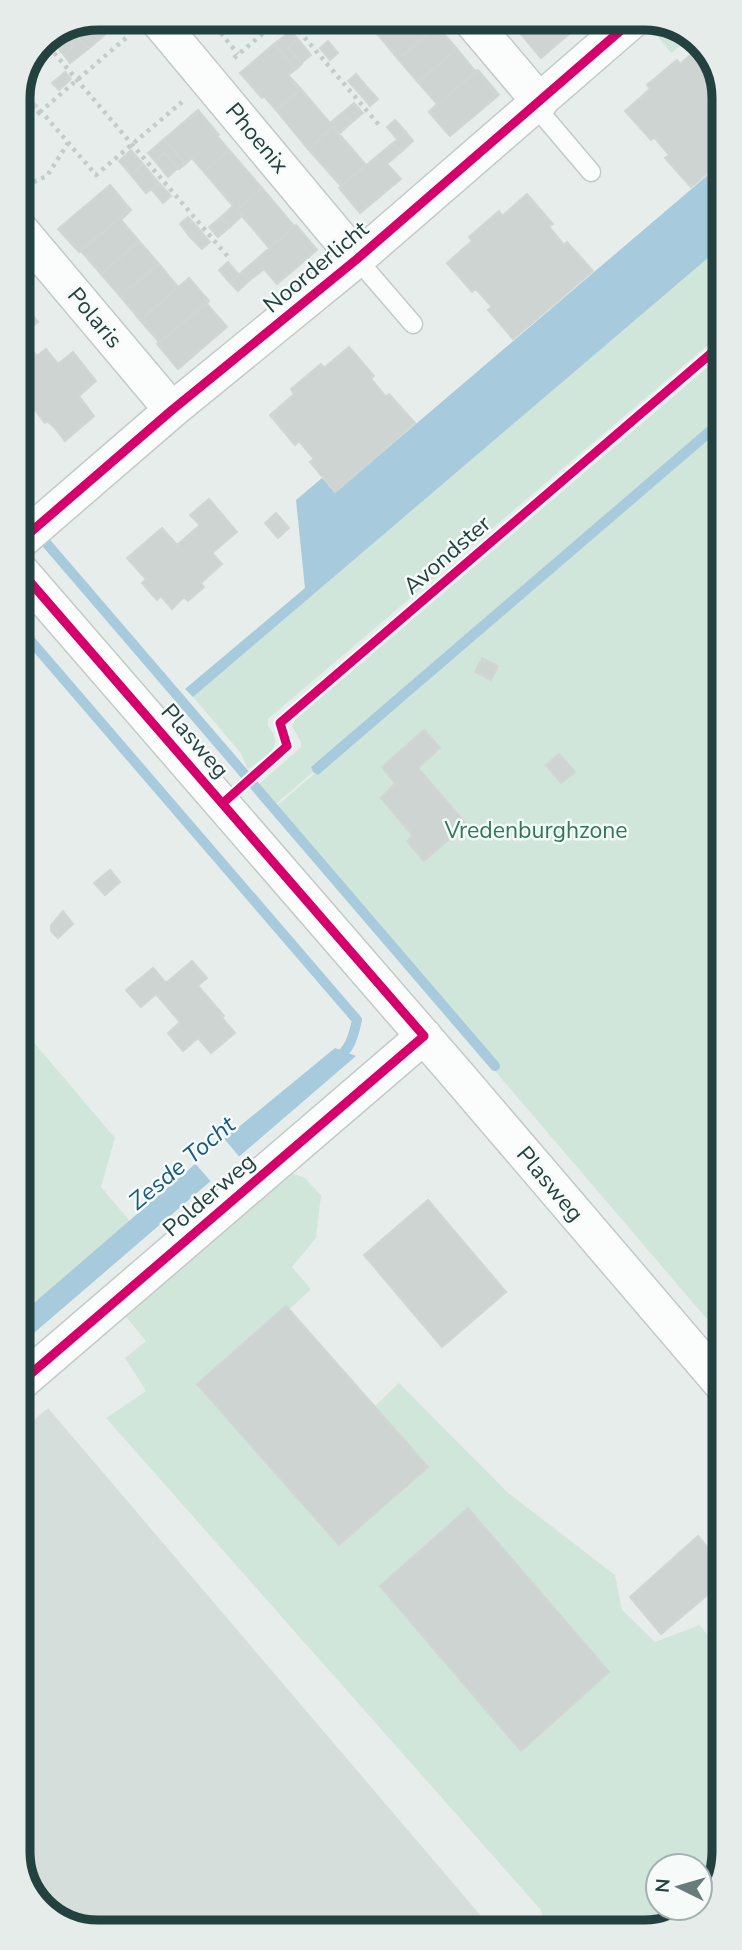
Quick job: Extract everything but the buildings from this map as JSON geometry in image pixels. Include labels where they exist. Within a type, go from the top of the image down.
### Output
[{"type":"street","name":"Phoenix","points":[[151,30],[209,79],[358,259]]},
{"type":"street","points":[[479,30],[538,104]]},
{"type":"street","name":"Noorderlicht","points":[[30,533],[172,410],[358,259],[621,30]]},
{"type":"street","name":"Polaris","points":[[30,241],[172,410]]},
{"type":"street","name":"Plasweg","points":[[30,582],[712,1373]]},
{"type":"street","name":"Polderweg","points":[[30,1374],[424,1037]]},
{"type":"lane","points":[[538,104],[591,172]]},
{"type":"lane","points":[[358,259],[413,324]]},
{"type":"path","points":[[30,121],[139,30]]},
{"type":"path","points":[[218,30],[238,54]]},
{"type":"path","points":[[41,111],[96,176],[267,30]]},
{"type":"path","points":[[298,30],[379,125]]},
{"type":"path","points":[[51,49],[229,258]]},
{"type":"path","points":[[30,184],[47,176],[68,143]]},
{"type":"shaded area","points":[[48,1408],[484,1920],[94,1920],[72,1915],[47,1897],[35,1878],[30,1861],[30,1423]]},
{"type":"green space","points":[[659,32],[670,35],[684,43],[671,53],[656,34]]},
{"type":"green space","points":[[712,255],[712,342],[268,719],[268,726],[275,740],[267,755],[248,769],[240,752],[193,697]]},
{"type":"green space","points":[[712,364],[712,423],[311,767],[313,772],[275,805],[258,785],[301,747],[292,727],[295,720]]},
{"type":"green space","name":"Vredenburghzone","points":[[712,432],[712,1325],[272,810]]},
{"type":"green space","points":[[30,1038],[115,1138],[101,1187],[130,1221],[30,1306]]},
{"type":"green space","points":[[291,1173],[305,1178],[321,1195],[316,1238],[292,1267],[311,1289],[258,1339],[342,1438],[399,1383],[507,1492],[615,1575],[622,1610],[655,1642],[700,1625],[712,1642],[712,1852],[644,1852],[644,1920],[544,1920],[541,1910],[106,1418],[146,1391],[125,1358],[146,1341],[122,1312]]},
{"type":"water","points":[[712,172],[712,255],[193,697],[185,689],[305,588],[296,500],[322,478],[336,492]]},
{"type":"water","points":[[712,423],[712,437],[318,775],[311,767]]},
{"type":"water","points":[[335,1048],[356,1056],[30,1336],[30,1306],[224,1139]]},
{"type":"pier","points":[[222,1136],[242,1160],[213,1184],[193,1161]]},
{"type":"waterway","points":[[30,524],[495,1066]]},
{"type":"waterway","points":[[30,640],[357,1020],[350,1043],[335,1061]]},
{"type":"cycle path","points":[[30,533],[172,410],[357,259],[621,30]]},
{"type":"cycle path","name":"Avondster","points":[[223,803],[287,746],[280,723],[712,353]]},
{"type":"cycle path","points":[[30,582],[424,1036],[30,1374]]},
{"type":"water label","name":"Zesde Tocht","points":[[182,1163]]}]
